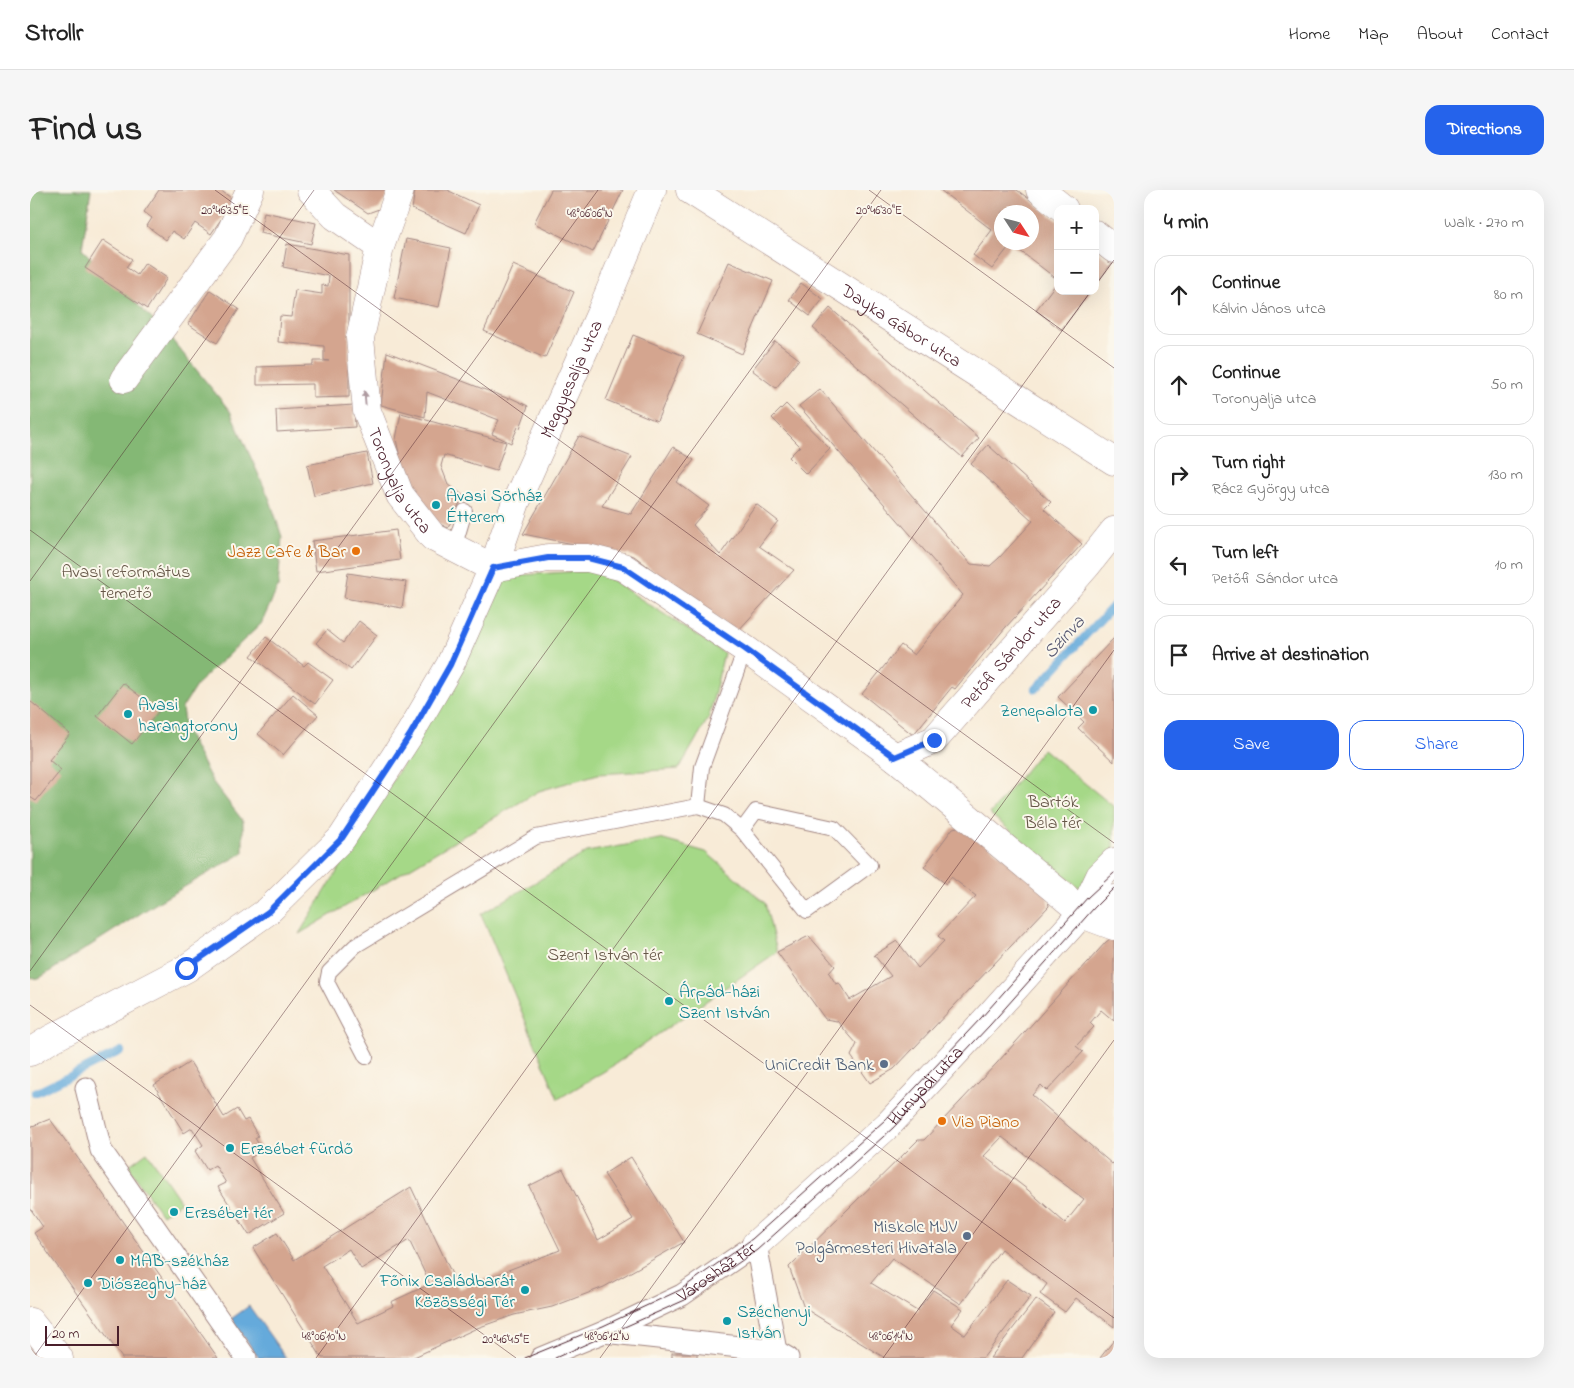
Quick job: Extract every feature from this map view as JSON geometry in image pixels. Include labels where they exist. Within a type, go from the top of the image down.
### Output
[{"type":"street","points":[[124,379],[228,238],[250,190]]},
{"type":"street","points":[[312,190],[335,216],[380,247]]},
{"type":"street","name":"Toronyalja utca","points":[[400,190],[380,247],[360,338],[367,411],[400,495],[433,537],[493,568]]},
{"type":"street","name":"Meggyesalja utca","points":[[493,568],[516,502],[601,312],[652,190]]},
{"type":"street","name":"Dayka Gábor utca","points":[[690,190],[1114,460]]},
{"type":"street","points":[[1040,190],[1059,205]]},
{"type":"street","points":[[1099,237],[1114,249]]},
{"type":"street","name":"Petőfi Sándor utca","points":[[895,757],[934,740],[1114,532]]},
{"type":"street","points":[[30,1052],[59,1034],[186,968],[268,912],[342,838],[410,735],[450,665],[493,568],[548,558],[588,558],[623,567],[745,649],[895,757],[1088,916],[1114,926]]},
{"type":"street","name":"Hunyadi utca","points":[[756,1244],[890,1124],[1083,912],[1100,876],[1114,862]]},
{"type":"street","name":"Hunyadi utca","points":[[1083,912],[1114,899]]},
{"type":"street","points":[[86,1088],[101,1150],[246,1358]]},
{"type":"street","name":"Városház tér","points":[[541,1358],[604,1332],[682,1295],[756,1244],[782,1355],[604,1332]]},
{"type":"street","points":[[30,1322],[59,1358]]},
{"type":"lane","points":[[454,548],[465,511]]},
{"type":"lane","points":[[698,806],[702,767],[745,649]]},
{"type":"lane","points":[[366,1057],[327,982],[329,972],[355,946],[536,837],[698,806],[724,815],[742,830],[808,911],[870,865],[834,828],[756,811],[742,830]]},
{"type":"green space","name":"Avasi református temető","points":[[30,190],[91,190],[82,249],[168,335],[230,411],[270,500],[282,537],[278,587],[261,624],[198,683],[182,708],[185,729],[212,781],[243,821],[243,853],[160,901],[38,979],[30,977]]},
{"type":"green space","points":[[596,570],[724,653],[709,717],[679,769],[598,774],[539,791],[299,934],[467,659],[507,576]]},
{"type":"green space","name":"Bartók Béla tér","points":[[1043,749],[1114,807],[1114,851],[1082,890],[990,814]]},
{"type":"green space","name":"Szent István tér","points":[[660,839],[706,852],[765,903],[777,952],[608,1069],[558,1099],[481,914],[587,852]]},
{"type":"green space","points":[[147,1152],[181,1202],[162,1215],[128,1166]]},
{"type":"water","points":[[249,1306],[286,1358],[259,1358],[231,1319]]},
{"type":"building","points":[[159,190],[220,190],[234,200],[211,234],[195,223],[184,239],[172,231],[166,240],[147,226],[152,218],[144,212]]},
{"type":"building","points":[[334,190],[391,190],[379,209],[368,213]]},
{"type":"building","points":[[415,190],[449,190],[479,205],[466,233],[412,209]]},
{"type":"building","points":[[551,190],[623,190],[593,252],[534,223]]},
{"type":"building","points":[[940,190],[1017,190],[1037,205],[994,205],[994,250],[1006,250],[992,269],[973,255],[992,230]]},
{"type":"building","points":[[1039,207],[1054,218],[1054,277],[1019,250],[1039,250]]},
{"type":"building","points":[[264,212],[316,223],[311,244],[260,233]]},
{"type":"building","points":[[406,239],[451,248],[439,307],[394,298]]},
{"type":"building","points":[[103,240],[132,259],[126,267],[137,275],[145,263],[167,278],[147,309],[85,268]]},
{"type":"building","points":[[287,244],[349,255],[349,397],[313,398],[313,384],[257,385],[257,367],[313,365],[313,361],[329,361],[324,360],[324,346],[278,342],[280,316],[291,317],[295,290],[322,294],[322,285],[328,286],[329,276],[283,267]]},
{"type":"building","points":[[1099,253],[1112,263],[1099,280]]},
{"type":"building","points":[[729,262],[773,281],[742,354],[697,334]]},
{"type":"building","points":[[513,265],[574,292],[545,358],[484,331]]},
{"type":"building","points":[[801,283],[823,299],[810,316],[789,300]]},
{"type":"building","points":[[1054,286],[1054,295],[1088,295],[1061,330],[1036,310]]},
{"type":"building","points":[[210,290],[239,309],[217,343],[188,324]]},
{"type":"building","points":[[830,308],[979,438],[962,457],[813,328]]},
{"type":"building","points":[[633,335],[684,356],[657,421],[606,400]]},
{"type":"building","points":[[775,341],[799,359],[776,388],[752,370]]},
{"type":"building","points":[[387,352],[509,399],[509,397],[528,406],[520,428],[518,427],[511,443],[492,434],[499,420],[427,392],[425,417],[381,405]]},
{"type":"building","points":[[820,389],[971,564],[990,566],[1033,521],[971,464],[988,445],[1051,502],[1044,509],[1082,544],[1005,628],[955,689],[952,687],[913,735],[862,694],[901,645],[914,655],[963,595],[799,406]]},
{"type":"building","points":[[786,404],[830,449],[806,474],[789,457],[800,446],[772,418]]},
{"type":"building","points":[[354,405],[355,427],[277,432],[276,410]]},
{"type":"building","points":[[401,413],[506,442],[496,471],[444,455],[441,466],[448,484],[463,496],[448,528],[417,513],[405,482],[396,439]]},
{"type":"building","points":[[579,436],[632,457],[602,506],[631,514],[673,447],[694,460],[677,482],[709,506],[693,525],[720,555],[756,504],[778,521],[759,546],[794,570],[736,633],[634,556],[523,534]]},
{"type":"building","points":[[367,453],[373,483],[314,496],[307,465]]},
{"type":"building","name":"Jazz Cafe & Bar","points":[[396,530],[400,560],[316,571],[312,541]]},
{"type":"building","points":[[348,573],[406,582],[402,608],[344,598]]},
{"type":"building","points":[[359,621],[377,635],[351,670],[316,643],[327,630],[343,643]]},
{"type":"building","points":[[266,637],[304,666],[308,662],[333,680],[315,704],[251,656]]},
{"type":"building","name":"Zenepalota","points":[[1114,638],[1114,762],[1078,728],[1084,722],[1058,697]]},
{"type":"building","name":"Avasi harangtorony","points":[[123,683],[159,711],[132,744],[97,716]]},
{"type":"building","points":[[293,694],[318,715],[283,755],[258,734]]},
{"type":"building","points":[[30,701],[70,734],[49,760],[61,770],[36,801],[30,797]]},
{"type":"building","points":[[963,826],[1046,890],[1049,906],[894,1069],[870,1083],[851,1056],[857,1044],[837,1021],[825,1019],[777,952],[809,936],[835,966],[829,973],[836,984],[839,983],[850,1000],[891,976],[874,955],[897,941],[918,968],[944,941],[938,936],[976,896],[951,877],[946,884],[924,867],[953,828]]},
{"type":"building","name":"Miskolc MJV Polgármesteri Hivatala","points":[[1114,936],[1114,1021],[1101,1010],[1090,1023],[1094,1027],[1076,1046],[1083,1052],[1047,1091],[1041,1085],[1032,1095],[1112,1164],[1114,1162],[1114,1327],[1076,1298],[1065,1312],[1040,1294],[1047,1284],[1001,1249],[961,1304],[892,1258],[871,1283],[917,1311],[933,1290],[963,1309],[951,1325],[965,1335],[1007,1280],[1031,1296],[983,1358],[885,1358],[804,1308],[789,1267],[918,1140],[924,1140],[997,1063],[1106,942]],"holes":[[[1002,1137],[1084,1199],[1065,1223],[1028,1190],[984,1156]]]},
{"type":"building","name":"Erzsébet fürdő","points":[[190,1062],[224,1117],[237,1109],[244,1121],[248,1119],[258,1136],[255,1138],[262,1150],[250,1158],[284,1213],[249,1235],[218,1187],[226,1183],[215,1165],[207,1170],[195,1151],[203,1145],[192,1128],[184,1133],[154,1085]]},
{"type":"building","points":[[50,1119],[218,1358],[122,1358],[34,1233],[43,1227],[30,1208],[30,1127]]},
{"type":"building","points":[[631,1157],[684,1242],[604,1287],[552,1307],[514,1315],[477,1328],[412,1358],[322,1358],[253,1248],[277,1233],[294,1260],[411,1187],[459,1289],[560,1250],[529,1186],[563,1169],[598,1240],[633,1219],[604,1174]],"holes":[[[409,1240],[430,1284],[391,1302],[393,1306],[358,1323],[322,1266],[349,1249],[361,1269]]]},
{"type":"building","points":[[1036,1299],[1054,1312],[1022,1358],[990,1358]]},
{"type":"building","points":[[1114,1340],[1114,1358],[1100,1358]]},
{"type":"building","points":[[30,1347],[40,1358],[30,1358]]},
{"type":"building","points":[[672,1353],[697,1353],[697,1358],[672,1358]]},
{"type":"waterway","name":"Szinva","points":[[1036,689],[1114,605]]},
{"type":"waterway","name":"Szinva","points":[[35,1093],[121,1051]]},
{"type":"tram line","points":[[525,1358],[603,1326],[680,1290],[752,1239],[885,1120],[981,1018],[1088,897],[1114,873]]},
{"type":"tram line","points":[[555,1358],[685,1300],[757,1250],[893,1128],[990,1025],[1114,888]]},
{"type":"place","name":"Avasi Sörház Étterem","points":[[436,505]]},
{"type":"place","name":"Jazz Cafe & Bar","points":[[356,551]]},
{"type":"place","name":"Zenepalota","points":[[1093,710]]},
{"type":"place","name":"Avasi harangtorony","points":[[128,714]]},
{"type":"place","name":"Árpád-házi Szent István","points":[[669,1001]]},
{"type":"place","name":"UniCredit Bank","points":[[884,1064]]},
{"type":"place","name":"Via Piano","points":[[942,1121]]},
{"type":"place","name":"Erzsébet fürdő","points":[[230,1148]]},
{"type":"place","name":"Erzsébet tér","points":[[174,1212]]},
{"type":"place","name":"Miskolc MJV Polgármesteri Hivatala","points":[[967,1236]]},
{"type":"place","name":"MAB-székház","points":[[120,1260]]},
{"type":"place","name":"Diószeghy-ház","points":[[88,1283]]},
{"type":"place","name":"Főnix Családbarát Közösségi Tér","points":[[525,1290]]},
{"type":"place","name":"Széchenyi István","points":[[727,1321]]},
{"type":"route","points":[[186,968],[268,912],[342,838],[410,735],[450,665],[493,568],[548,558],[588,558],[623,567],[745,649],[895,757],[934,740]]}]
